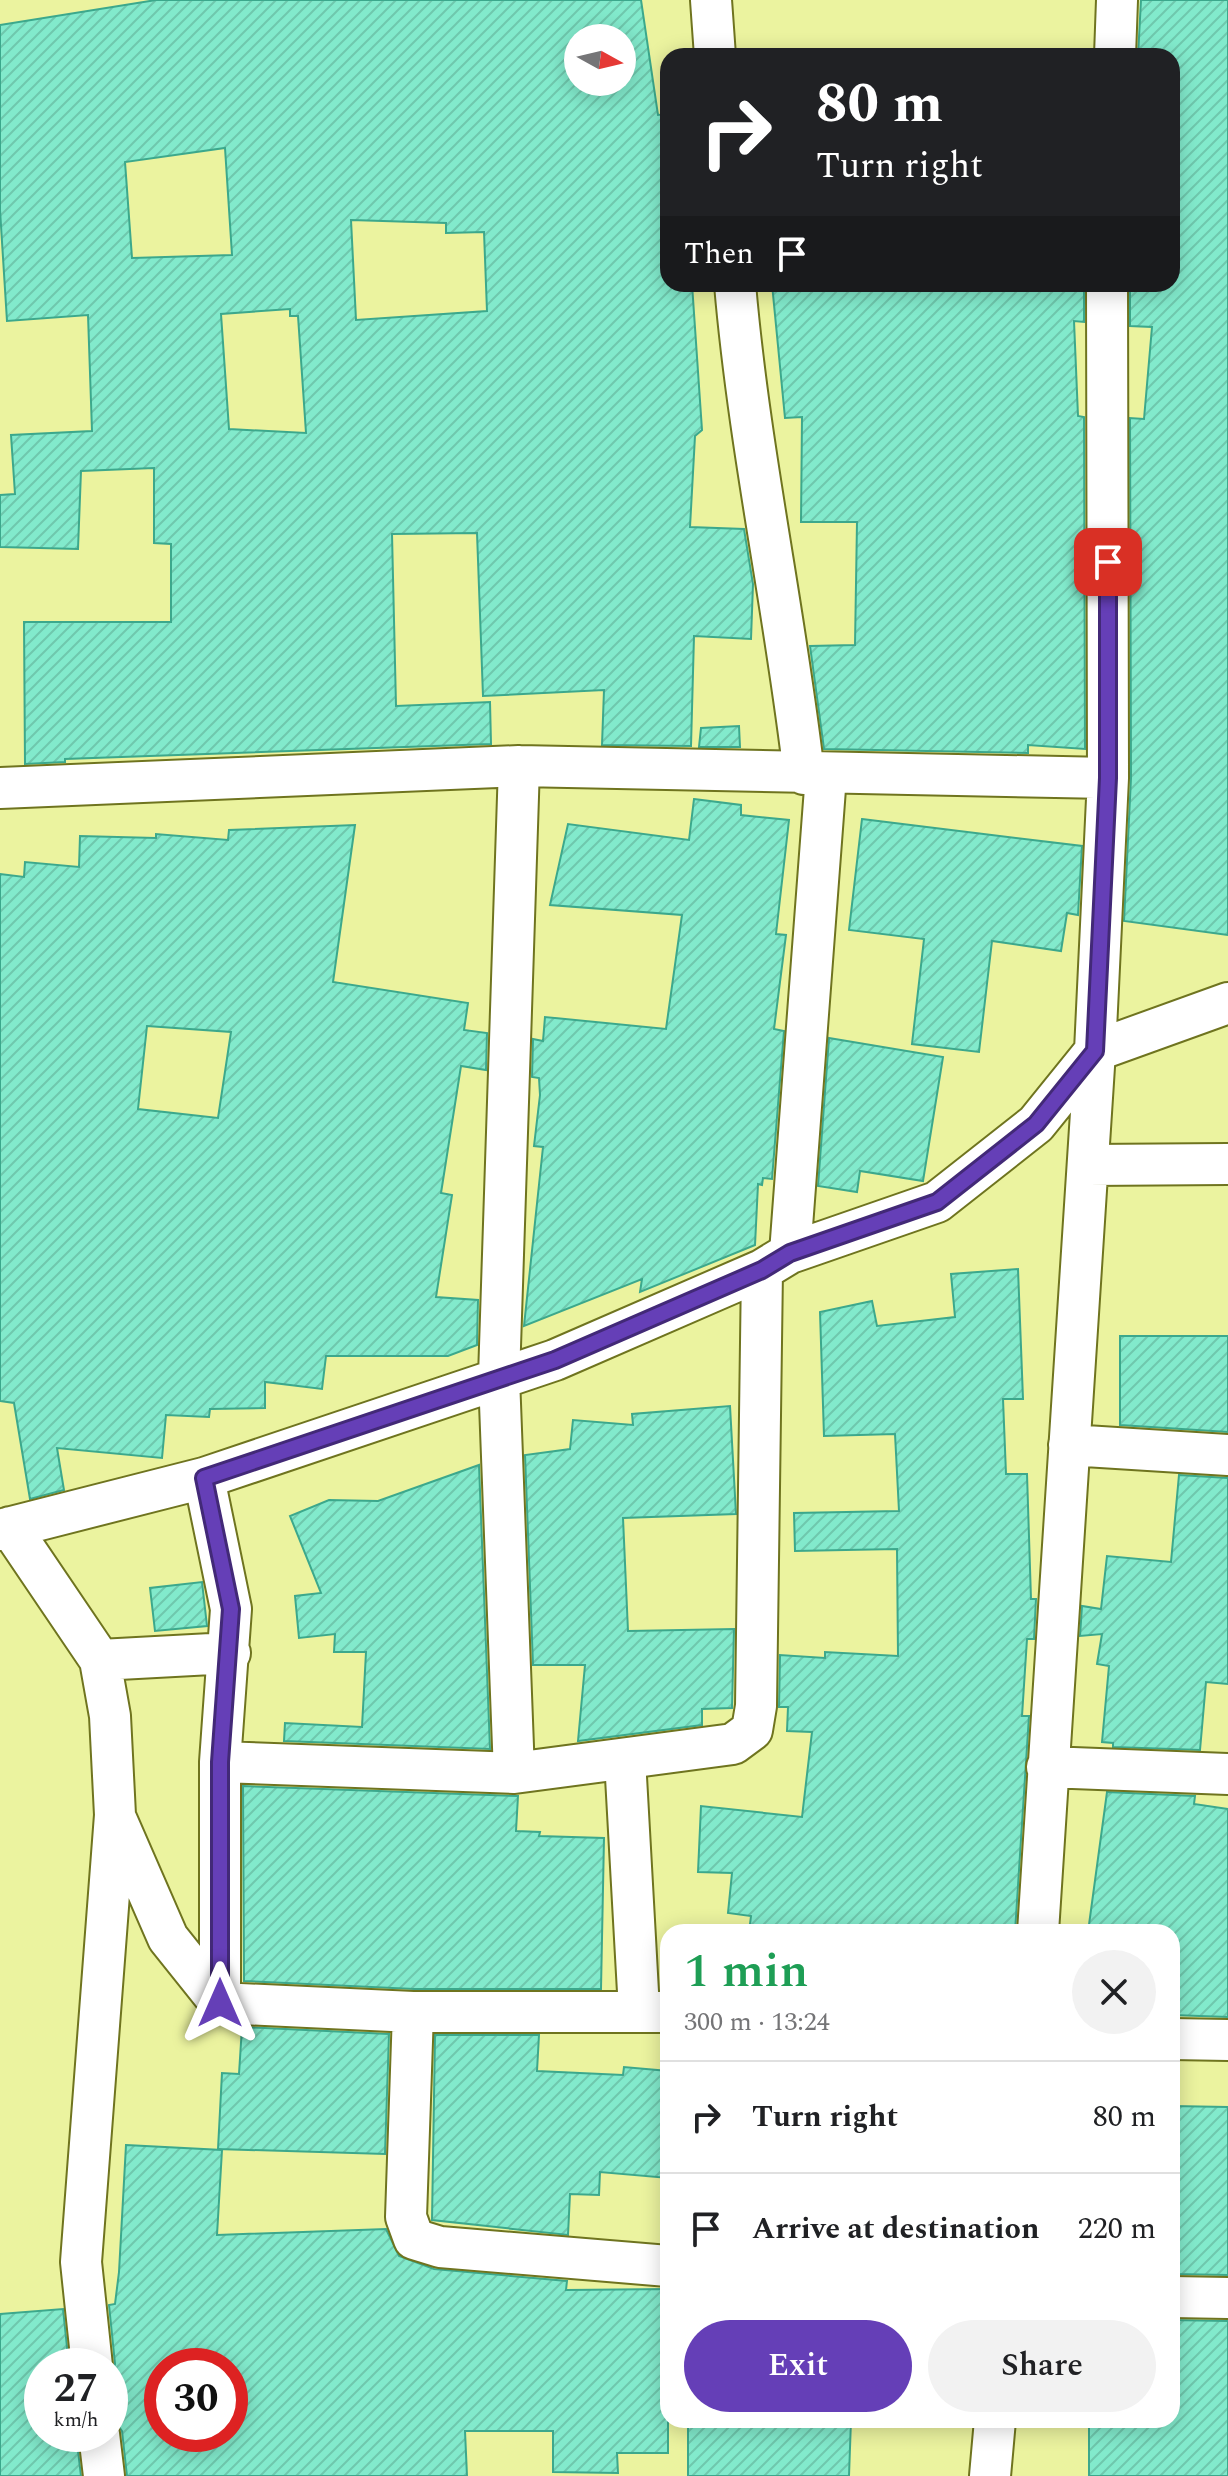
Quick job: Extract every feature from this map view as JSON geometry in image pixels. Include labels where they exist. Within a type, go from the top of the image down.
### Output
[{"type":"street","points":[[711,0],[714,48]]},
{"type":"street","points":[[1115,48],[1117,0]]},
{"type":"street","points":[[220,1762],[514,1773],[733,1744],[752,1730],[756,1706],[776,1261],[815,774],[791,657],[740,340],[736,292]]},
{"type":"street","points":[[1038,1924],[1095,1051],[1108,778],[1107,292]]},
{"type":"street","points":[[514,1773],[499,1377],[519,766]]},
{"type":"street","points":[[0,788],[519,766],[1108,778]]},
{"type":"street","points":[[90,2348],[81,2262],[115,1815],[110,1716],[100,1660],[5,1529],[204,1478],[555,1360],[776,1261],[937,1202],[1036,1124],[1095,1051],[1228,1003]]},
{"type":"street","points":[[1088,1165],[1228,1164]]},
{"type":"street","points":[[1069,1445],[1228,1455]]},
{"type":"street","points":[[204,1478],[231,1609],[220,1762],[220,2003]]},
{"type":"street","points":[[100,1660],[230,1653]]},
{"type":"street","points":[[115,1815],[168,1938],[220,2003],[413,2012],[653,2011],[625,1759]]},
{"type":"street","points":[[1047,1767],[1228,1774]]},
{"type":"street","points":[[413,2012],[406,2217],[414,2239],[440,2247],[660,2265]]},
{"type":"street","points":[[1180,2039],[1228,2040]]},
{"type":"street","points":[[1180,2297],[1228,2298]]},
{"type":"street","points":[[990,2476],[994,2428]]},
{"type":"street","points":[[101,2452],[104,2476]]},
{"type":"building","points":[[156,0],[641,0],[660,115],[660,292],[693,292],[702,430],[695,436],[690,527],[744,529],[753,584],[751,639],[694,636],[691,746],[602,745],[604,690],[483,696],[477,533],[392,534],[396,706],[490,702],[491,744],[65,759],[65,762],[25,764],[24,622],[171,622],[171,544],[154,543],[154,468],[81,471],[78,549],[0,547],[0,495],[15,494],[11,435],[92,431],[88,315],[7,321],[0,210],[0,25]],"holes":[[[225,148],[232,255],[132,258],[125,162]],[[351,220],[446,223],[446,233],[484,232],[487,311],[356,320]],[[290,309],[290,316],[298,316],[306,433],[229,429],[221,314]]]},
{"type":"building","points":[[1141,0],[1228,0],[1228,935],[1124,921],[1131,778],[1130,418],[1144,419],[1152,327],[1130,326],[1130,292],[1180,292],[1180,48],[1138,48]]},
{"type":"building","points":[[773,292],[1084,292],[1084,322],[1074,321],[1078,416],[1084,417],[1085,749],[1028,745],[1028,753],[824,749],[810,646],[855,645],[857,522],[801,522],[802,417],[785,418]]},
{"type":"building","points":[[739,726],[740,747],[699,747],[701,728]]},
{"type":"building","points":[[694,799],[741,805],[741,815],[789,820],[776,934],[786,935],[774,1029],[784,1031],[772,1179],[763,1178],[762,1185],[758,1184],[755,1245],[640,1292],[642,1279],[524,1326],[543,1147],[534,1146],[540,1095],[539,1078],[532,1077],[533,1039],[543,1041],[545,1017],[666,1029],[682,915],[550,905],[568,824],[689,840]]},
{"type":"building","points":[[862,819],[1082,846],[1078,915],[1067,913],[1061,951],[992,941],[979,1052],[912,1044],[924,939],[849,930]]},
{"type":"building","points":[[355,825],[333,982],[468,1003],[464,1030],[487,1033],[486,1070],[461,1066],[441,1193],[452,1195],[436,1297],[478,1300],[477,1345],[448,1356],[326,1356],[322,1389],[265,1382],[265,1408],[210,1409],[209,1417],[166,1415],[162,1458],[57,1448],[64,1490],[30,1499],[14,1403],[0,1401],[0,874],[24,877],[25,862],[79,867],[80,836],[156,838],[156,834],[228,840],[229,830]],"holes":[[[147,1026],[231,1032],[218,1118],[138,1109]]]},
{"type":"building","points":[[829,1038],[943,1057],[923,1181],[860,1171],[857,1192],[818,1186]]},
{"type":"building","points":[[1018,1269],[1023,1399],[1003,1399],[1006,1474],[1027,1474],[1031,1599],[1036,1599],[1034,1639],[1027,1639],[1022,1716],[1029,1716],[1016,1924],[750,1924],[751,1916],[728,1913],[732,1873],[698,1872],[701,1806],[802,1817],[812,1732],[787,1731],[788,1707],[779,1707],[780,1655],[825,1658],[825,1652],[898,1656],[897,1549],[795,1551],[794,1513],[899,1511],[895,1434],[824,1436],[820,1312],[872,1301],[877,1326],[955,1317],[951,1274]]},
{"type":"building","points":[[1120,1336],[1228,1336],[1228,1432],[1120,1425]]},
{"type":"building","points":[[730,1406],[736,1514],[623,1518],[628,1631],[734,1629],[732,1708],[702,1709],[702,1725],[578,1741],[585,1665],[533,1665],[525,1455],[570,1449],[573,1420],[633,1425],[632,1414]]},
{"type":"building","points":[[479,1465],[490,1749],[284,1741],[285,1723],[362,1727],[366,1652],[334,1652],[335,1634],[299,1638],[295,1596],[321,1593],[290,1516],[329,1500],[378,1501]]},
{"type":"building","points":[[1179,1475],[1228,1478],[1228,1684],[1206,1682],[1200,1750],[1113,1747],[1113,1743],[1102,1742],[1109,1666],[1097,1664],[1102,1634],[1080,1636],[1082,1606],[1101,1609],[1107,1556],[1171,1562]]},
{"type":"building","points":[[202,1582],[207,1626],[155,1631],[150,1588]]},
{"type":"building","points":[[243,1786],[518,1796],[516,1831],[540,1832],[539,1836],[604,1838],[601,1989],[414,1989],[244,1981]]},
{"type":"building","points":[[1107,1792],[1195,1796],[1194,1804],[1228,1809],[1228,2017],[1180,2015],[1180,1924],[1089,1924]]},
{"type":"building","points":[[242,2027],[389,2034],[385,2154],[218,2149],[222,2073],[239,2074]]},
{"type":"building","points":[[435,2035],[539,2035],[537,2071],[623,2075],[624,2067],[660,2070],[660,2177],[600,2172],[599,2195],[570,2194],[568,2235],[432,2220]]},
{"type":"building","points":[[1180,2106],[1228,2107],[1228,2275],[1180,2274]]},
{"type":"building","points":[[126,2145],[222,2150],[217,2235],[386,2229],[399,2256],[434,2269],[567,2281],[566,2290],[660,2289],[660,2428],[668,2428],[668,2453],[617,2453],[618,2473],[553,2472],[553,2431],[465,2431],[467,2476],[127,2476],[124,2452],[128,2452],[128,2348],[113,2348],[109,2305],[115,2304],[119,2272]]},
{"type":"building","points":[[63,2309],[67,2348],[24,2348],[24,2452],[78,2452],[81,2476],[0,2476],[0,2314]]},
{"type":"building","points":[[1180,2320],[1228,2321],[1228,2476],[1089,2476],[1089,2428],[1180,2428]]},
{"type":"building","points":[[688,2428],[851,2428],[849,2476],[688,2476]]},
{"type":"route","points":[[220,2003],[220,1762],[231,1609],[204,1478],[555,1360],[762,1270],[790,1253],[937,1202],[1036,1124],[1095,1051],[1108,778],[1108,562]]}]
